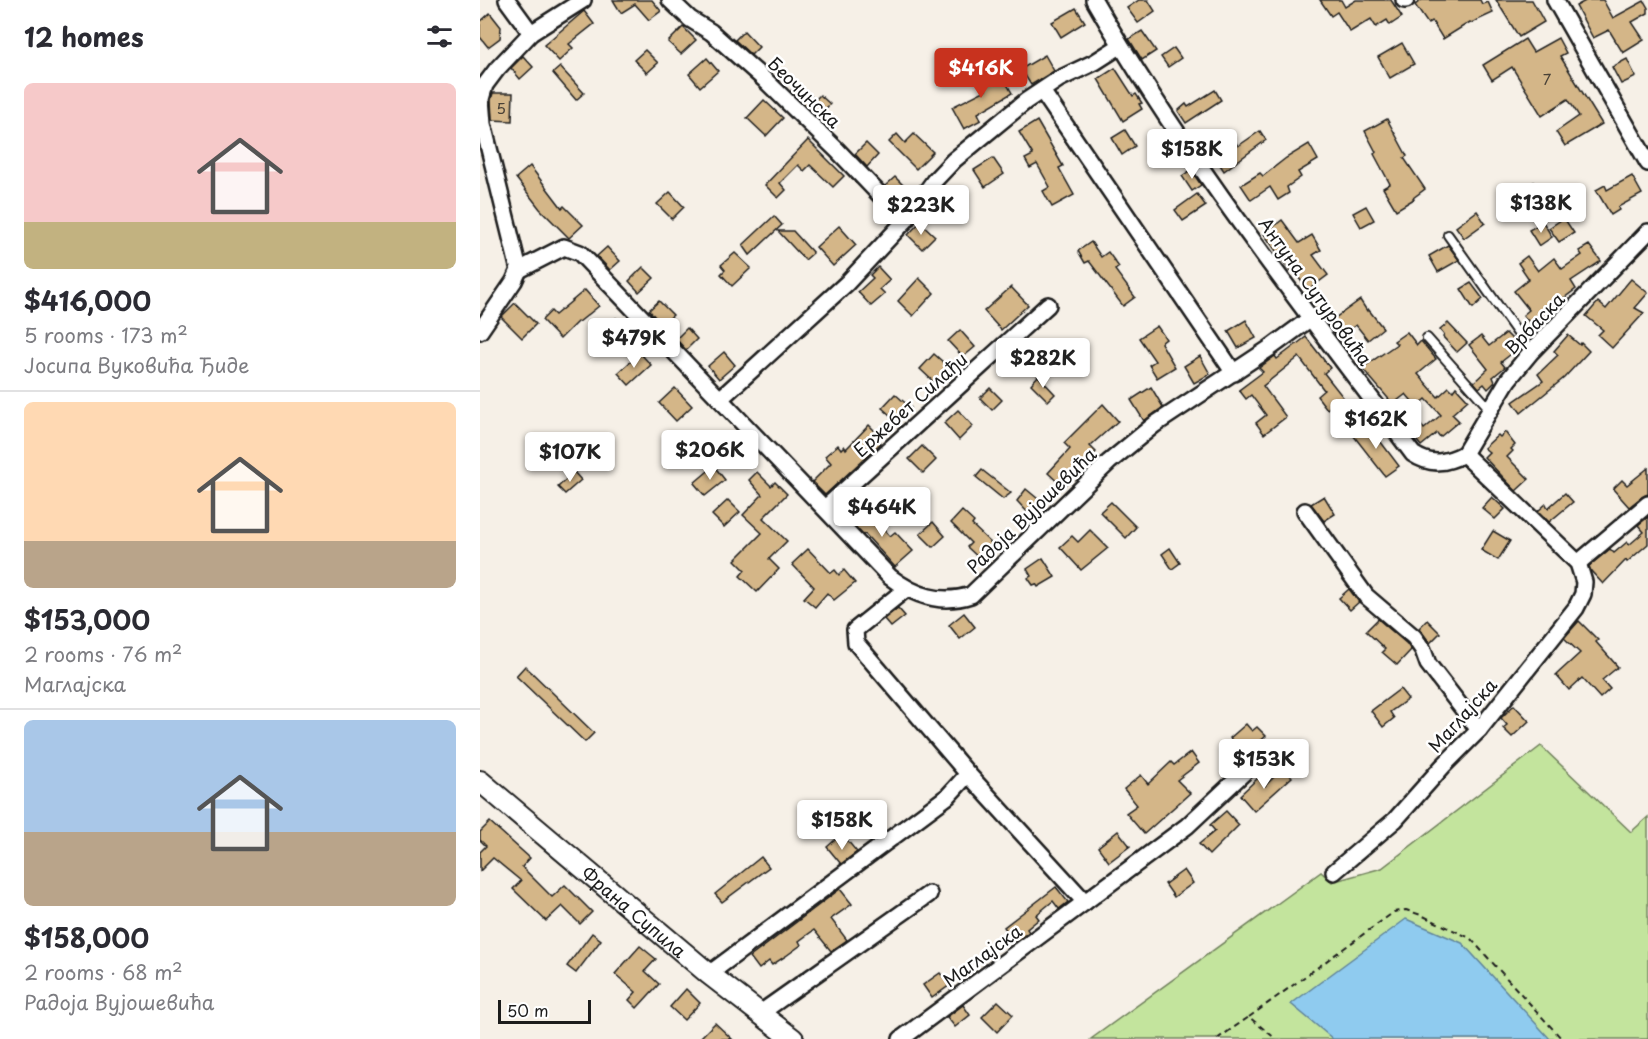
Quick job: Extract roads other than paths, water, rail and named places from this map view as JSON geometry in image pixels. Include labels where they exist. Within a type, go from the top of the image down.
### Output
[{"type":"street","points":[[507,0],[531,33]]},
{"type":"street","points":[[519,270],[489,152],[481,99],[485,85],[497,69],[531,33],[583,0]]},
{"type":"street","name":"Беочинска","points":[[670,0],[690,19],[711,32],[765,80],[905,221]]},
{"type":"street","name":"Антуна Сутуровића","points":[[1094,0],[1120,46],[1201,167],[1413,454],[1423,461],[1443,463],[1464,453]]},
{"type":"street","points":[[1555,0],[1648,163]]},
{"type":"street","points":[[720,399],[847,283],[905,221],[934,181],[954,160],[1041,91],[1120,46]]},
{"type":"street","points":[[1041,91],[1233,373]]},
{"type":"street","name":"Врбаска","points":[[1464,453],[1508,380],[1531,352],[1648,232]]},
{"type":"street","points":[[480,331],[519,270],[564,247],[580,254],[890,577],[906,590],[855,630],[856,643],[968,774],[1085,902]]},
{"type":"street","name":"Ержебет Силађи","points":[[825,508],[1048,305]]},
{"type":"street","name":"Радоја Вујошевића","points":[[906,590],[935,599],[954,600],[971,595],[1109,462],[1154,424],[1233,373],[1311,318]]},
{"type":"street","points":[[1464,453],[1578,563],[1648,504]]},
{"type":"street","points":[[1305,511],[1366,596],[1413,637],[1424,650],[1428,664],[1479,730]]},
{"type":"street","name":"Маглајска","points":[[1334,872],[1395,820],[1479,730],[1576,608],[1583,594],[1584,582],[1578,563]]},
{"type":"street","name":"Маглајска","points":[[901,1039],[1187,826],[1268,750]]},
{"type":"street","points":[[709,974],[948,796],[968,774]]},
{"type":"street","name":"Франа Супила","points":[[480,781],[709,974],[793,1039]]},
{"type":"street","points":[[759,1014],[929,894]]},
{"type":"lane","points":[[1448,235],[1531,352]]},
{"type":"lane","points":[[1427,338],[1491,410]]},
{"type":"water","points":[[1406,919],[1462,943],[1550,1039],[1333,1039],[1291,1004]]}]
